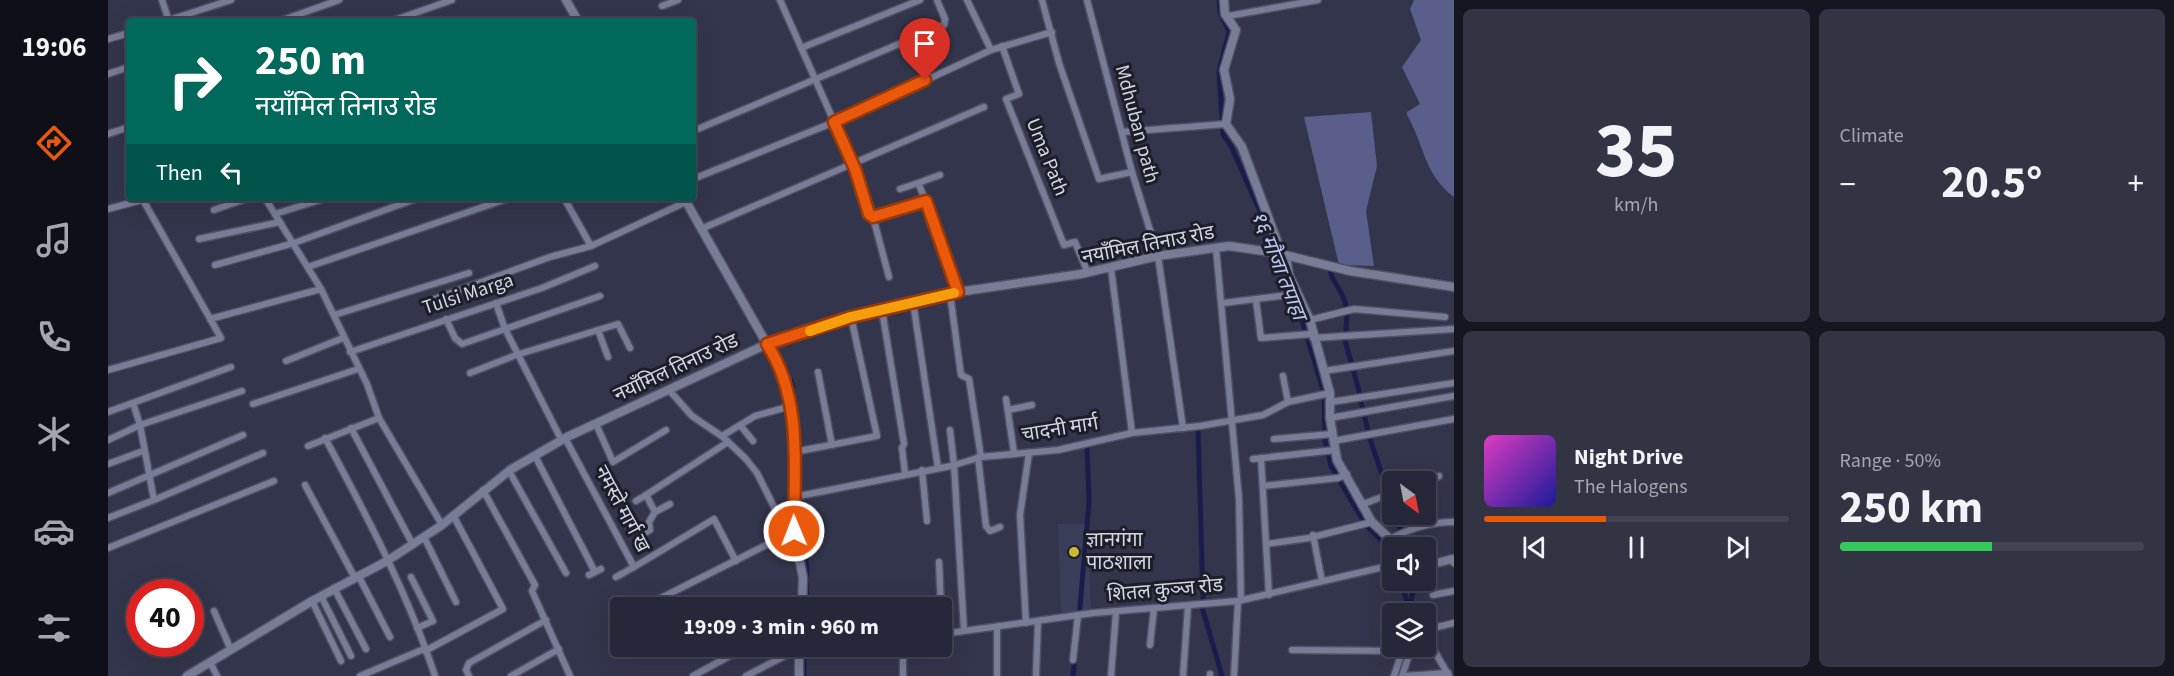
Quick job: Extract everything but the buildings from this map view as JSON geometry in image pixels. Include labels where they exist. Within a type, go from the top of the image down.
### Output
[{"type":"street","points":[[162,0],[167,18]]},
{"type":"street","points":[[177,18],[231,0]]},
{"type":"street","points":[[288,18],[339,0]]},
{"type":"street","points":[[401,18],[452,0]]},
{"type":"street","points":[[566,0],[576,18]]},
{"type":"street","points":[[662,6],[678,0]]},
{"type":"street","points":[[780,0],[853,165],[866,208],[873,217],[889,277]]},
{"type":"street","points":[[801,48],[920,0]]},
{"type":"street","points":[[696,130],[944,26],[945,19],[937,0]]},
{"type":"street","points":[[967,0],[991,50]]},
{"type":"street","points":[[1042,0],[1059,63],[1099,179],[1132,172]]},
{"type":"street","name":"Mdhuban path","points":[[1087,0],[1132,172],[1158,256],[1183,428]]},
{"type":"street","points":[[1224,0],[1228,16],[1236,30],[1224,70],[1230,99],[1226,124],[1242,147],[1293,294],[1310,320],[1310,335],[1330,393],[1331,440],[1361,505],[1372,522],[1386,537]]},
{"type":"street","points":[[1228,16],[1318,0]]},
{"type":"street","points":[[696,178],[834,122],[991,50],[1052,32]]},
{"type":"street","points":[[108,39],[126,34]]},
{"type":"street","name":"Uma Path","points":[[1002,46],[1019,94],[1006,99],[1064,245],[1075,242],[1088,273]]},
{"type":"street","points":[[108,74],[126,69]]},
{"type":"street","points":[[701,229],[984,107]]},
{"type":"street","points":[[1122,132],[1226,124]]},
{"type":"street","points":[[108,134],[126,129]]},
{"type":"street","points":[[900,189],[940,175]]},
{"type":"street","points":[[918,183],[926,201],[954,293],[962,375],[969,379],[980,457],[986,526],[990,531],[1000,527]]},
{"type":"street","points":[[108,209],[138,201]]},
{"type":"street","points":[[108,370],[221,338],[147,201]]},
{"type":"street","points":[[214,210],[240,201]]},
{"type":"street","points":[[267,201],[321,289],[379,417],[442,525]]},
{"type":"street","points":[[275,214],[316,201]]},
{"type":"street","points":[[215,266],[294,243],[410,201]]},
{"type":"street","points":[[308,267],[500,201]]},
{"type":"street","points":[[567,201],[591,246]]},
{"type":"street","points":[[432,300],[550,257],[591,246],[683,201]]},
{"type":"street","points":[[686,201],[786,378],[796,452],[794,531],[803,578],[802,597]]},
{"type":"street","points":[[873,217],[926,201]]},
{"type":"street","points":[[199,240],[280,222]]},
{"type":"street","name":"नयाँमिल तिनाउ रोड","points":[[188,676],[334,588],[387,561],[442,525],[509,471],[564,440],[767,344],[851,317],[954,293],[1088,273],[1158,256],[1229,246],[1281,254],[1350,272],[1454,287]]},
{"type":"street","points":[[1216,248],[1223,303],[1239,499],[1239,600],[1234,676]]},
{"type":"street","name":"Tulsi Marga","points":[[350,352],[496,303],[595,266]]},
{"type":"street","points":[[1111,268],[1132,433]]},
{"type":"street","points":[[334,315],[469,273]]},
{"type":"street","points":[[210,319],[321,289]]},
{"type":"street","points":[[1223,303],[1293,294]]},
{"type":"street","points":[[446,319],[455,338],[462,344],[600,296]]},
{"type":"street","points":[[1256,300],[1261,338],[1454,329]]},
{"type":"street","points":[[913,302],[938,468]]},
{"type":"street","name":"नमस्ते मार्ग ख","points":[[496,303],[516,355],[634,567],[714,519],[736,561]]},
{"type":"street","points":[[1310,320],[1354,309],[1445,317]]},
{"type":"street","points":[[882,310],[904,444],[902,448],[905,473]]},
{"type":"street","points":[[796,452],[877,436],[851,317]]},
{"type":"street","points":[[470,373],[516,355],[625,322]]},
{"type":"street","points":[[618,324],[630,348]]},
{"type":"street","points":[[598,330],[608,357]]},
{"type":"street","points":[[286,360],[343,338]]},
{"type":"street","points":[[1324,371],[1351,365],[1454,351]]},
{"type":"street","points":[[108,412],[231,367]]},
{"type":"street","points":[[253,404],[358,369]]},
{"type":"street","points":[[818,372],[832,445]]},
{"type":"street","points":[[1283,376],[1288,402]]},
{"type":"street","points":[[1331,402],[1454,383]]},
{"type":"street","points":[[669,390],[692,416],[722,436],[757,472],[770,502],[794,531]]},
{"type":"street","points":[[108,440],[140,426],[242,391]]},
{"type":"street","name":"चादनी मार्ग","points":[[796,497],[905,473],[954,465],[980,457],[1058,450],[1132,433],[1183,428],[1263,415],[1288,402],[1330,393]]},
{"type":"street","points":[[1330,418],[1454,396]]},
{"type":"street","points":[[1006,399],[1014,453]]},
{"type":"street","points":[[133,403],[140,426],[147,474],[154,500]]},
{"type":"street","points":[[1008,410],[1032,405]]},
{"type":"street","points":[[722,436],[755,416],[791,406]]},
{"type":"street","points":[[308,446],[379,417]]},
{"type":"street","points":[[1274,439],[1331,440],[1454,418]]},
{"type":"street","points":[[596,424],[613,462],[666,430]]},
{"type":"street","points":[[740,424],[753,441]]},
{"type":"street","points":[[351,428],[412,545]]},
{"type":"street","points":[[950,430],[964,630]]},
{"type":"street","points":[[108,493],[147,474],[243,435]]},
{"type":"street","points":[[325,438],[387,561],[417,628],[435,676]]},
{"type":"street","points":[[1253,459],[1322,452],[1331,440]]},
{"type":"street","points":[[636,501],[728,442]]},
{"type":"street","points":[[108,465],[143,450]]},
{"type":"street","points":[[108,518],[263,453]]},
{"type":"street","points":[[1026,623],[1020,515],[1029,453]]},
{"type":"street","points":[[535,456],[592,574],[602,568]]},
{"type":"street","points":[[1261,458],[1269,595]]},
{"type":"street","points":[[922,470],[927,521]]},
{"type":"street","points":[[509,471],[566,573]]},
{"type":"street","points":[[1263,486],[1338,478],[1347,474]]},
{"type":"street","points":[[108,548],[274,481]]},
{"type":"street","points":[[304,484],[390,637]]},
{"type":"street","points":[[483,490],[535,585],[532,591],[570,676]]},
{"type":"street","points":[[646,495],[656,512]]},
{"type":"street","points":[[1361,505],[1382,498]]},
{"type":"street","points":[[645,533],[650,530],[649,522],[656,512],[670,504]]},
{"type":"street","points":[[360,676],[425,650],[503,609],[453,515]]},
{"type":"street","points":[[1267,544],[1309,538],[1313,535],[1363,526],[1372,522]]},
{"type":"street","points":[[1397,537],[1402,533],[1442,522],[1454,522]]},
{"type":"street","points":[[663,597],[794,531]]},
{"type":"street","points":[[1313,535],[1322,581]]},
{"type":"street","points":[[424,537],[456,602]]},
{"type":"street","points":[[1436,563],[1452,559],[1454,562]]},
{"type":"street","points":[[939,562],[941,597]]},
{"type":"street","points":[[616,577],[634,567]]},
{"type":"street","name":"शितल कुञ्ज रोड","points":[[952,632],[997,628],[1092,613],[1239,600],[1382,568]]},
{"type":"street","points":[[411,577],[433,621],[417,628]]},
{"type":"street","points":[[334,588],[366,649]]},
{"type":"street","points":[[1433,595],[1454,591]]},
{"type":"street","points":[[321,596],[351,656]]},
{"type":"street","points":[[312,601],[341,661]]},
{"type":"street","points":[[1183,676],[1188,606]]},
{"type":"street","points":[[1150,645],[1154,608]]},
{"type":"street","points":[[214,611],[231,650]]},
{"type":"street","points":[[1111,676],[1116,612]]},
{"type":"street","points":[[1073,660],[1078,615]]},
{"type":"street","points":[[469,676],[466,670],[470,663],[546,620]]},
{"type":"street","points":[[1036,676],[1038,621]]},
{"type":"street","points":[[1436,627],[1454,622]]},
{"type":"street","points":[[997,628],[997,676]]},
{"type":"street","points":[[511,676],[559,649]]},
{"type":"street","points":[[1292,650],[1382,649]]},
{"type":"street","points":[[1408,657],[1402,676],[1449,675],[1436,653]]},
{"type":"street","points":[[693,676],[728,657]]},
{"type":"street","points":[[746,676],[782,657]]},
{"type":"street","points":[[799,657],[799,676]]},
{"type":"street","points":[[903,657],[903,676]]},
{"type":"street","points":[[1394,676],[1400,657]]},
{"type":"street","points":[[210,662],[217,676]]},
{"type":"shaded area","points":[[1414,0],[1454,0],[1454,197],[1444,188],[1431,169],[1407,115],[1407,112],[1420,104],[1402,67],[1421,40],[1410,9]]},
{"type":"shaded area","points":[[1371,112],[1377,166],[1366,211],[1374,266],[1339,265],[1304,117]]},
{"type":"shaded area","name":"ज्ञानगंगा पाठशाला","points":[[1058,524],[1087,524],[1091,609],[1061,613]]},
{"type":"waterway","name":"१६ मौजा तपाहा","points":[[1219,0],[1220,12],[1229,32],[1219,71],[1223,134],[1231,146],[1274,243]]},
{"type":"waterway","name":"१६ मौजा तपाहा","points":[[1278,252],[1286,271]]},
{"type":"waterway","points":[[1330,269],[1346,307]]},
{"type":"waterway","name":"१६ मौजा तपाहा","points":[[1294,294],[1324,393],[1325,441],[1331,466],[1365,524],[1382,541]]},
{"type":"waterway","points":[[1346,330],[1347,315]]},
{"type":"waterway","points":[[1344,337],[1360,394]]},
{"type":"waterway","points":[[772,343],[792,383],[793,397]]},
{"type":"waterway","points":[[1361,402],[1368,431]]},
{"type":"waterway","points":[[1198,427],[1203,600]]},
{"type":"waterway","points":[[1370,439],[1382,474]]},
{"type":"waterway","points":[[1079,618],[1089,502],[1087,444]]},
{"type":"waterway","points":[[798,502],[807,568],[806,597]]},
{"type":"waterway","points":[[1399,525],[1402,537]]},
{"type":"waterway","name":"१६ मौजा तपाहा","points":[[1404,591],[1407,603]]},
{"type":"waterway","points":[[1411,603],[1413,591]]},
{"type":"waterway","points":[[1202,607],[1222,676]]},
{"type":"waterway","points":[[804,657],[804,676]]},
{"type":"waterway","points":[[1073,676],[1075,657]]},
{"type":"waterway","name":"१६ मौजा तपाहा","points":[[1398,676],[1405,657]]},
{"type":"slow traffic","points":[[810,331],[851,317],[954,293]]},
{"type":"place","name":"ज्ञानगंगा पाठशाला","points":[[1074,552]]},
{"type":"route","points":[[794,531],[794,423],[786,378],[767,344],[851,317],[958,292],[926,201],[873,217],[869,214],[855,169],[834,122],[925,80]]}]
